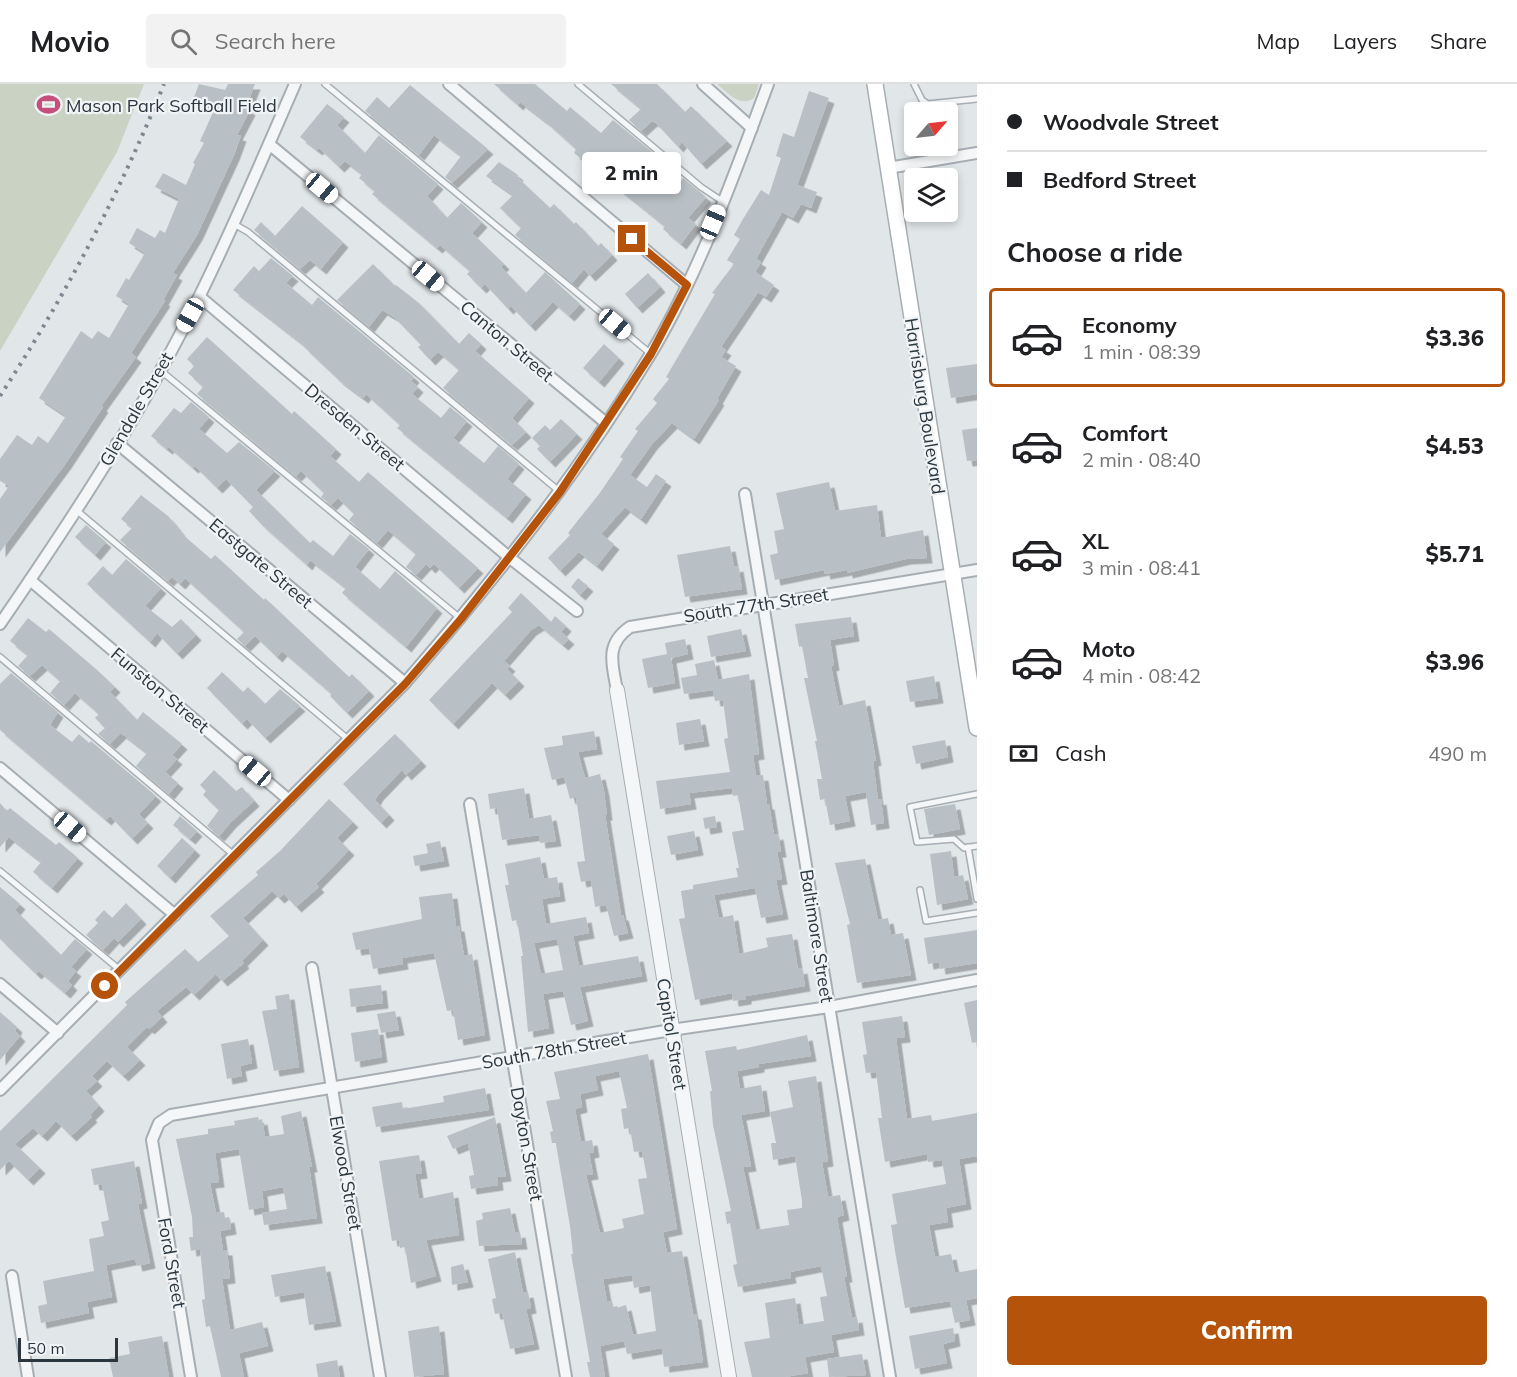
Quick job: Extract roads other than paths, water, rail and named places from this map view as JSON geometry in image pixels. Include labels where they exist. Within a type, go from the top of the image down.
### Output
[{"type":"main road","name":"Harrisburg Boulevard","points":[[875,84],[977,728]]},
{"type":"street","name":"Glendale Street","points":[[0,624],[117,443],[200,297],[295,84]]},
{"type":"street","points":[[449,84],[687,285]]},
{"type":"street","points":[[703,84],[752,128]]},
{"type":"street","points":[[2,1086],[58,1033],[405,684],[510,558],[560,492],[651,354],[687,285],[768,84]]},
{"type":"street","name":"Canton Street","points":[[269,144],[606,423]]},
{"type":"street","points":[[888,168],[977,153]]},
{"type":"street","name":"Dresden Street","points":[[200,297],[510,558],[577,610]]},
{"type":"street","name":"Eastgate Street","points":[[117,443],[405,684]]},
{"type":"street","name":"Baltimore Street","points":[[745,494],[890,1377]]},
{"type":"street","name":"South 77th Street","points":[[617,690],[611,654],[617,638],[630,627],[764,603],[977,570]]},
{"type":"street","name":"Funston Street","points":[[30,580],[289,800]]},
{"type":"street","name":"Capitol Street","points":[[617,690],[729,1377]]},
{"type":"street","points":[[0,768],[176,915]]},
{"type":"street","name":"Dayton Street","points":[[470,804],[566,1377]]},
{"type":"street","name":"Elwood Street","points":[[312,968],[380,1377]]},
{"type":"street","name":"South 78th Street","points":[[153,1148],[152,1140],[159,1123],[171,1115],[332,1089],[512,1056],[829,1007],[977,980]]},
{"type":"street","points":[[0,984],[58,1033]]},
{"type":"street","name":"Ford Street","points":[[153,1148],[191,1377]]},
{"type":"street","points":[[12,1276],[28,1377]]},
{"type":"lane","points":[[325,84],[651,354]]},
{"type":"lane","points":[[578,84],[701,187],[722,201]]},
{"type":"lane","points":[[914,84],[922,100],[928,104],[977,99]]},
{"type":"lane","points":[[234,224],[248,232],[560,492]]},
{"type":"lane","points":[[160,370],[461,619]]},
{"type":"lane","points":[[75,509],[349,740]]},
{"type":"lane","points":[[0,657],[235,856]]},
{"type":"lane","points":[[977,794],[910,807],[917,842],[954,839],[964,848],[977,846]]},
{"type":"lane","points":[[968,848],[977,899]]},
{"type":"lane","points":[[0,871],[120,970]]},
{"type":"lane","points":[[920,890],[926,921],[977,913]]},
{"type":"railway","points":[[0,396],[24,359],[90,244],[129,165],[164,84]]},
{"type":"place","name":"Mason Park Softball Field","points":[[48,105]]}]
